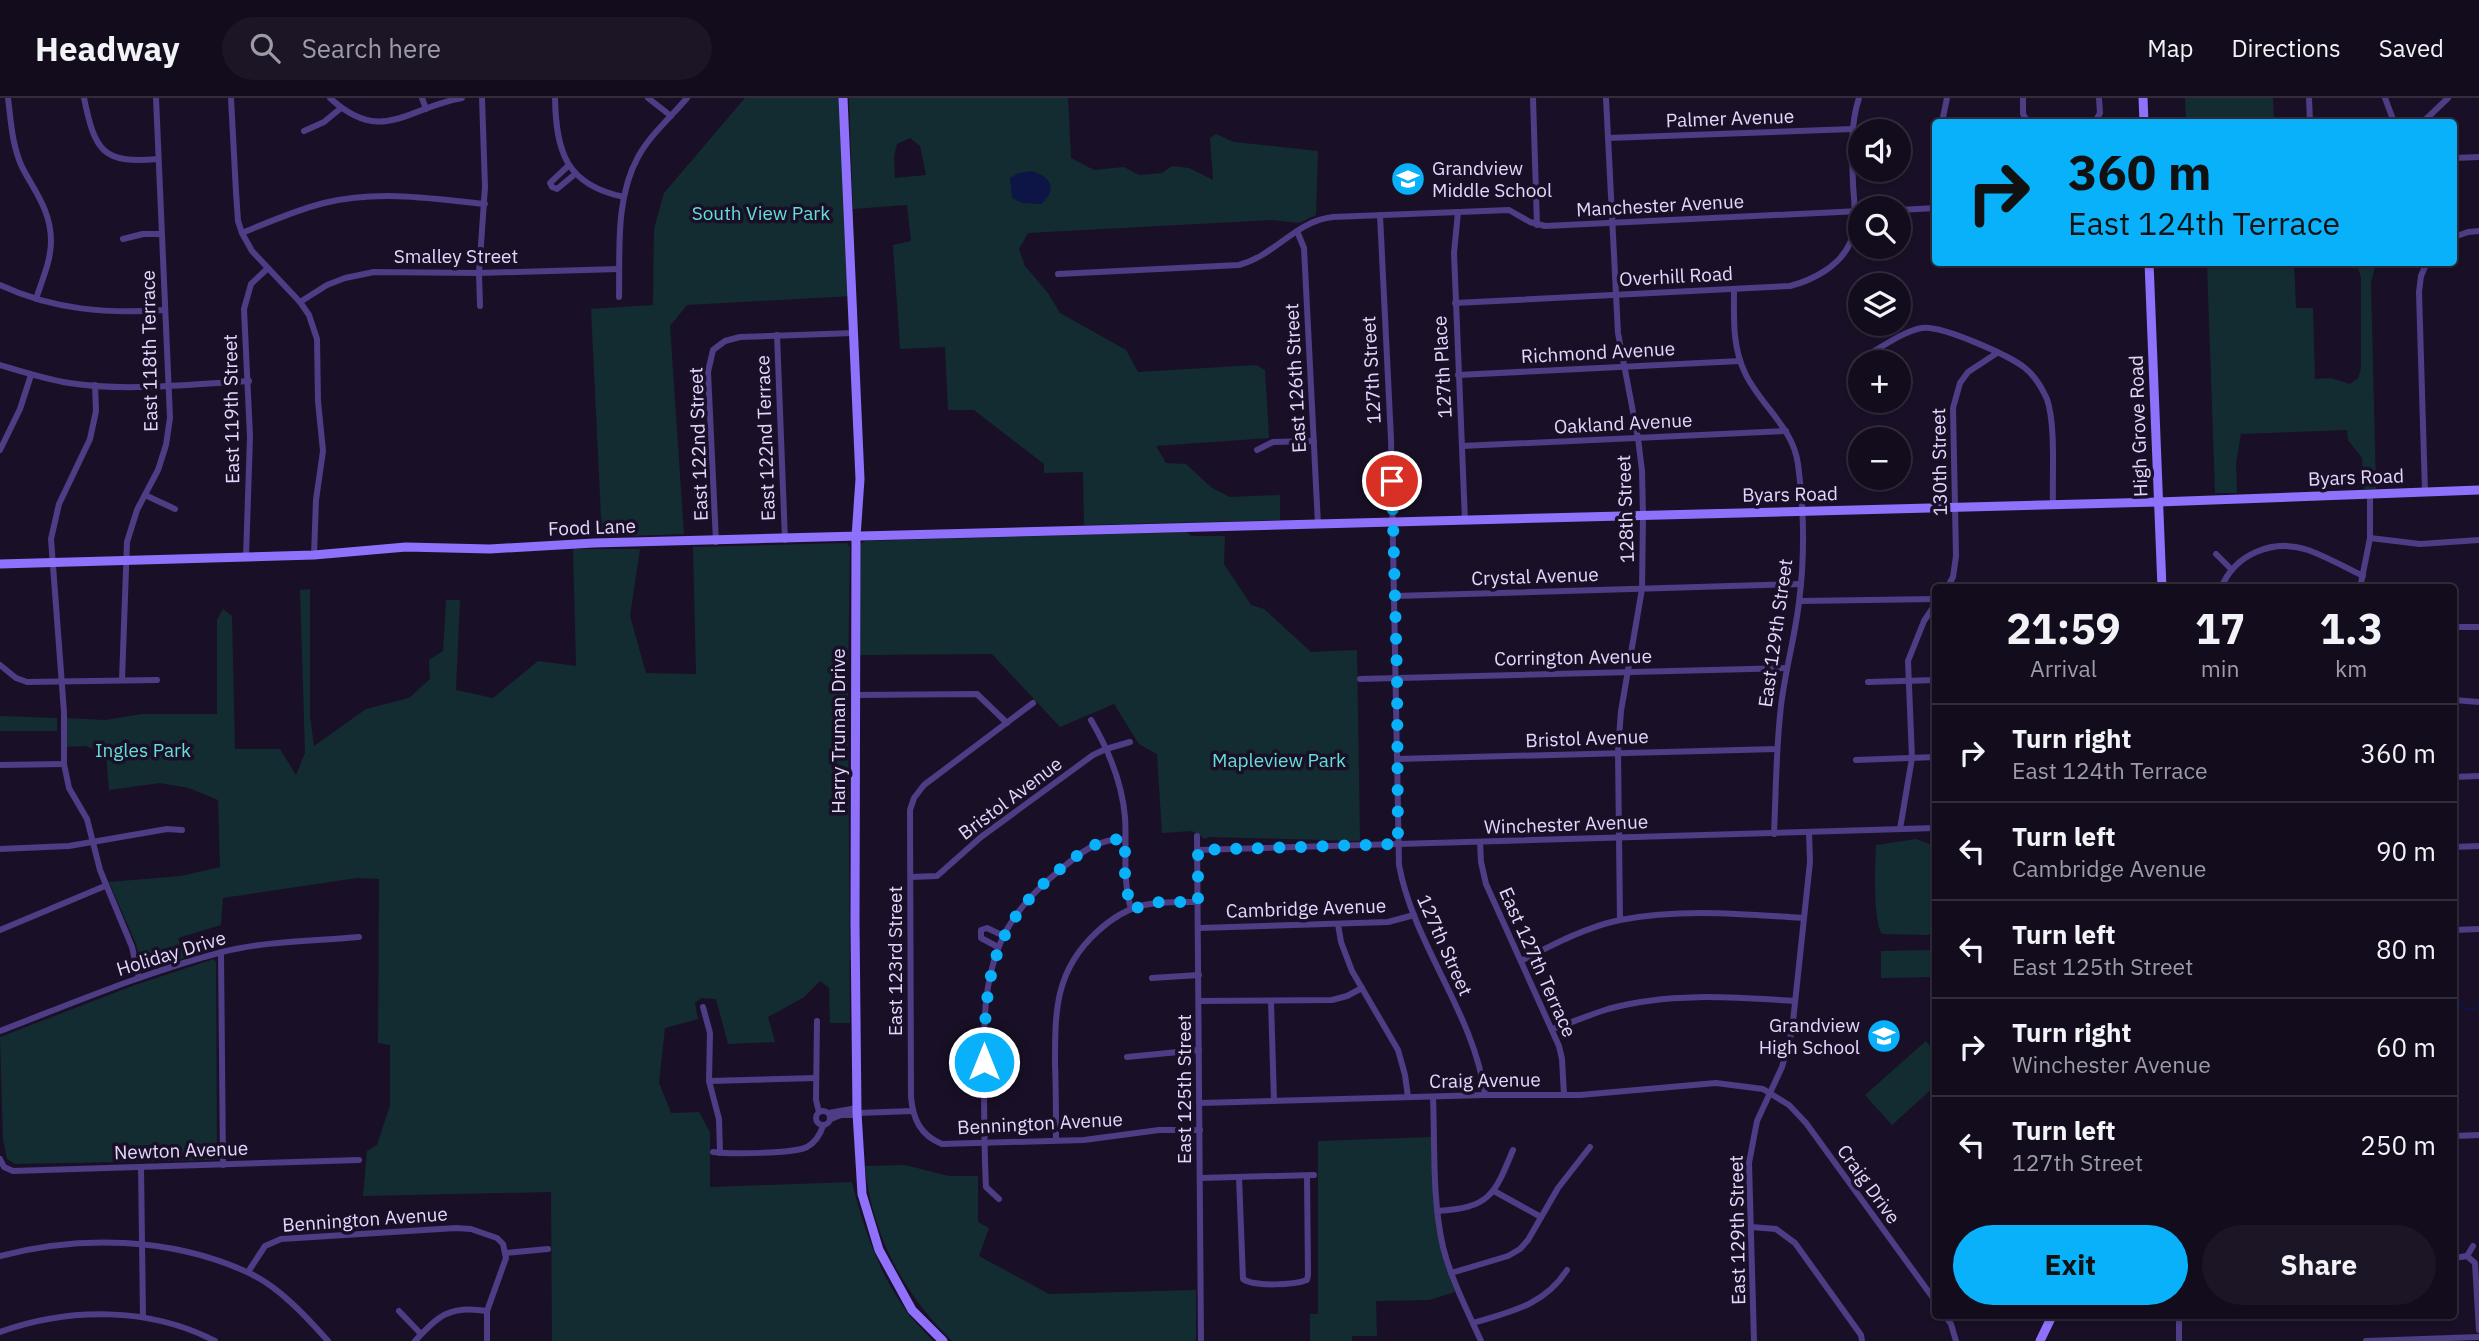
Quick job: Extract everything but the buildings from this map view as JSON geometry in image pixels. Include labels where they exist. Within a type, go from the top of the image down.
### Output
[{"type":"street","points":[[8,98],[13,141],[22,167],[43,201],[50,229],[49,258],[36,299]]},
{"type":"street","points":[[84,98],[96,141],[106,153],[118,160],[158,159]]},
{"type":"street","name":"East 118th Terrace","points":[[122,680],[126,560],[130,528],[158,470],[166,445],[170,418],[156,98]]},
{"type":"street","points":[[231,98],[236,192],[242,233],[251,251],[300,302],[314,326],[319,356],[318,401],[323,451],[316,500],[314,555]]},
{"type":"street","points":[[330,98],[341,108],[361,119],[381,122],[399,120],[463,98]]},
{"type":"street","points":[[422,98],[426,109]]},
{"type":"street","points":[[480,306],[479,273],[485,204],[482,98]]},
{"type":"street","points":[[555,98],[559,143],[568,166],[599,190],[624,197]]},
{"type":"street","points":[[648,98],[671,116]]},
{"type":"street","points":[[619,297],[620,220],[624,197],[638,155],[687,98]]},
{"type":"street","name":"Harry Truman Drive","points":[[843,98],[860,479],[856,537],[857,1112],[862,1194],[879,1250],[912,1310],[943,1341]]},
{"type":"street","points":[[1533,98],[1537,225]]},
{"type":"street","name":"128th Street","points":[[1606,98],[1615,295],[1623,367],[1638,438],[1643,515],[1642,589],[1627,671],[1618,752],[1620,920]]},
{"type":"street","name":"Overhill Road","points":[[1855,119],[1858,98]]},
{"type":"street","points":[[1943,119],[1947,98]]},
{"type":"street","points":[[2023,98],[2023,114],[2026,119]]},
{"type":"street","points":[[2097,119],[2100,113],[2099,98]]},
{"type":"street","points":[[2143,98],[2144,119]]},
{"type":"street","points":[[2309,98],[2310,119]]},
{"type":"street","points":[[2385,98],[2393,119]]},
{"type":"street","points":[[2426,119],[2448,98]]},
{"type":"street","points":[[304,131],[324,122],[341,108]]},
{"type":"street","name":"Palmer Avenue","points":[[1608,138],[1848,129]]},
{"type":"street","points":[[2457,158],[2479,156]]},
{"type":"street","points":[[568,166],[550,183],[552,187],[557,189],[575,174]]},
{"type":"street","points":[[242,233],[310,207],[355,198],[405,196],[485,204]]},
{"type":"street","points":[[1911,209],[1932,208]]},
{"type":"street","name":"Manchester Avenue","points":[[1058,274],[1239,265],[1260,257],[1311,221],[1322,218],[1509,210],[1537,225],[1848,211]]},
{"type":"street","name":"127th Place","points":[[1458,212],[1454,253],[1455,303],[1465,521]]},
{"type":"street","name":"127th Street","points":[[1380,215],[1393,523],[1398,844],[1403,885],[1476,1053],[1485,1095]]},
{"type":"street","points":[[2457,236],[2479,231]]},
{"type":"street","name":"East 126th Street","points":[[1297,232],[1304,247],[1318,524]]},
{"type":"street","points":[[123,239],[143,234],[162,234]]},
{"type":"street","name":"Overhill Road","points":[[1455,303],[1790,286],[1822,273],[1848,248]]},
{"type":"street","name":"High Grove Road","points":[[2149,266],[2162,584]]},
{"type":"street","points":[[2425,266],[2419,292],[2425,492]]},
{"type":"street","name":"East 119th Street","points":[[246,557],[250,437],[244,303],[251,284],[267,269]]},
{"type":"street","name":"Smalley Street","points":[[300,302],[327,285],[361,274],[619,269]]},
{"type":"street","points":[[0,285],[36,299],[96,312],[165,310]]},
{"type":"street","name":"East 129th Street","points":[[1734,289],[1734,334],[1740,361],[1755,390],[1786,432],[1797,460],[1802,511],[1800,601],[1787,668],[1777,749],[1774,832]]},
{"type":"street","points":[[1878,350],[1913,331],[1939,329],[2015,360],[2028,370],[2047,399],[2051,419],[2053,505]]},
{"type":"street","points":[[777,335],[854,333]]},
{"type":"street","name":"East 122nd Street","points":[[716,542],[708,372],[711,354],[716,346],[725,341],[740,337],[777,335]]},
{"type":"street","name":"East 122nd Terrace","points":[[777,335],[785,540]]},
{"type":"street","name":"130th Street","points":[[1949,584],[1955,568],[1952,423],[1955,397],[1968,372],[1997,353]]},
{"type":"street","name":"Richmond Avenue","points":[[1458,375],[1740,361]]},
{"type":"street","points":[[0,365],[31,375],[95,386],[249,381]]},
{"type":"street","points":[[0,450],[20,409],[31,375]]},
{"type":"street","points":[[95,386],[96,411],[90,439],[60,504],[51,539],[64,712],[64,764],[69,788],[87,819],[105,886],[132,947],[139,978]]},
{"type":"street","name":"Oakland Avenue","points":[[1462,446],[1786,432]]},
{"type":"street","points":[[1257,450],[1273,442],[1314,441]]},
{"type":"street","name":"Byars Road","points":[[1185,528],[1955,508],[2479,490]]},
{"type":"street","points":[[2361,584],[2370,538],[2370,494]]},
{"type":"street","points":[[145,495],[175,509]]},
{"type":"street","name":"Food Lane","points":[[0,564],[314,555],[406,547],[490,549],[594,543],[1185,528]]},
{"type":"street","points":[[2370,538],[2420,544],[2479,540]]},
{"type":"street","points":[[2223,584],[2231,569],[2242,559],[2256,551],[2289,546],[2307,550],[2363,576]]},
{"type":"street","points":[[2216,554],[2231,569]]},
{"type":"street","name":"Crystal Avenue","points":[[1395,596],[1801,583]]},
{"type":"street","points":[[1800,601],[1932,601]]},
{"type":"street","points":[[1900,829],[1912,758],[1908,681],[1910,654],[1932,608]]},
{"type":"street","points":[[2457,627],[2479,627]]},
{"type":"street","points":[[0,665],[16,678],[27,682],[157,680]]},
{"type":"street","name":"Corrington Avenue","points":[[1360,679],[1787,668]]},
{"type":"street","points":[[1868,682],[1932,680]]},
{"type":"street","points":[[856,695],[977,694],[1007,723],[1033,703]]},
{"type":"street","points":[[2457,700],[2479,702]]},
{"type":"street","points":[[1091,720],[1106,749],[1122,796],[1125,881],[1131,909]]},
{"type":"street","name":"East 123rd Street","points":[[913,1111],[910,810],[924,785],[1007,723]]},
{"type":"street","name":"Bristol Avenue","points":[[911,877],[937,876],[981,837],[1093,755],[1130,742]]},
{"type":"street","name":"Bristol Avenue","points":[[1398,759],[1777,749]]},
{"type":"street","points":[[1856,760],[1932,757]]},
{"type":"street","points":[[0,765],[64,764]]},
{"type":"street","points":[[2457,777],[2479,776]]},
{"type":"street","name":"Winchester Avenue","points":[[1198,850],[1932,828]]},
{"type":"street","points":[[0,849],[69,846],[167,829],[182,830]]},
{"type":"street","name":"East 129th Street","points":[[1754,1341],[1750,1149],[1757,1121],[1788,1048],[1810,862],[1810,832]]},
{"type":"street","name":"East 125th Street","points":[[1197,836],[1201,1341]]},
{"type":"street","points":[[999,1199],[986,1187],[984,1142],[985,1008],[990,974],[998,947],[1032,895],[1082,851],[1102,841],[1125,839]]},
{"type":"street","name":"East 127th Terrace","points":[[1479,842],[1486,884],[1552,1029],[1562,1059],[1564,1095]]},
{"type":"street","points":[[2457,847],[2479,846]]},
{"type":"street","points":[[0,930],[105,886]]},
{"type":"street","name":"Cambridge Avenue","points":[[1056,1140],[1055,1017],[1060,988],[1071,963],[1087,941],[1106,923],[1131,909],[1160,902],[1198,902]]},
{"type":"street","points":[[1521,961],[1566,939],[1620,920],[1714,912],[1804,918]]},
{"type":"street","name":"Cambridge Avenue","points":[[1199,928],[1388,922],[1414,915]]},
{"type":"street","points":[[1338,924],[1346,958],[1398,1050],[1408,1097]]},
{"type":"street","points":[[998,947],[981,938],[981,930],[987,928],[1004,936]]},
{"type":"street","points":[[2457,930],[2479,929]]},
{"type":"street","name":"Holiday Drive","points":[[0,1031],[139,978],[220,953],[247,947],[359,937]]},
{"type":"street","points":[[220,953],[223,1165]]},
{"type":"street","points":[[1152,978],[1199,975]]},
{"type":"street","points":[[1199,1001],[1332,1000],[1362,988]]},
{"type":"street","points":[[1552,1029],[1608,1009],[1665,999],[1714,996],[1795,1001]]},
{"type":"street","points":[[1271,1001],[1274,1101]]},
{"type":"street","points":[[703,1007],[710,1033],[709,1081],[719,1119],[716,1153],[795,1151],[819,1137],[830,1116]]},
{"type":"street","points":[[817,1021],[816,1079],[819,1112],[816,1120],[823,1126]]},
{"type":"street","points":[[1127,1057],[1199,1050]]},
{"type":"street","points":[[709,1081],[816,1079]]},
{"type":"street","name":"Craig Avenue","points":[[1200,1103],[1564,1095],[1716,1083],[1747,1086],[1769,1092]]},
{"type":"street","name":"Craig Drive","points":[[1769,1092],[1788,1105],[1806,1123],[1932,1296]]},
{"type":"street","points":[[1433,1097],[1437,1211],[1443,1248],[1481,1341]]},
{"type":"street","points":[[819,1112],[830,1116],[857,1112],[913,1111]]},
{"type":"street","name":"Bennington Avenue","points":[[913,1111],[919,1128],[932,1140],[942,1144],[1112,1138],[1159,1130],[1200,1130]]},
{"type":"street","points":[[2457,1136],[2479,1135]]},
{"type":"street","points":[[1451,1273],[1508,1256],[1520,1249],[1558,1188],[1590,1147]]},
{"type":"street","points":[[1437,1211],[1470,1208],[1486,1199],[1494,1191],[1513,1150]]},
{"type":"street","name":"Newton Avenue","points":[[0,1159],[4,1167],[13,1171],[359,1160]]},
{"type":"street","points":[[141,1167],[143,1317]]},
{"type":"street","points":[[1200,1178],[1239,1177],[1310,1176],[1307,1280],[1299,1283],[1252,1283],[1244,1279],[1239,1177]]},
{"type":"street","points":[[1494,1191],[1541,1217]]},
{"type":"street","points":[[1751,1227],[1776,1229],[1795,1243],[1861,1335],[1862,1341]]},
{"type":"street","name":"Bennington Avenue","points":[[248,1272],[265,1246],[281,1239],[456,1228],[471,1229],[497,1238],[503,1244],[505,1253]]},
{"type":"street","points":[[0,1256],[29,1248],[75,1242],[121,1242],[205,1257],[248,1272],[282,1296],[328,1341]]},
{"type":"street","points":[[2467,1256],[2473,1245]]},
{"type":"street","points":[[487,1341],[487,1311],[506,1258],[505,1253],[548,1249]]},
{"type":"street","points":[[2457,1258],[2467,1256],[2475,1263],[2479,1330]]},
{"type":"street","points":[[1473,1323],[1529,1306],[1560,1280],[1567,1270]]},
{"type":"street","points":[[415,1341],[438,1318],[453,1310],[466,1308],[487,1311]]},
{"type":"street","points":[[399,1311],[422,1334]]},
{"type":"street","points":[[0,1332],[42,1321],[109,1314],[143,1317],[188,1328],[215,1341]]},
{"type":"street","points":[[1947,1319],[1956,1341]]},
{"type":"street","points":[[2040,1341],[2051,1319]]},
{"type":"street","points":[[2179,1319],[2179,1341]]},
{"type":"street","points":[[2366,1341],[2479,1337]]},
{"type":"green space","name":"South View Park","points":[[745,98],[843,98],[852,296],[687,305],[670,326],[684,534],[602,537],[591,309],[653,305],[654,229],[664,193]]},
{"type":"green space","points":[[849,98],[1068,98],[1071,158],[1094,170],[1124,167],[1139,175],[1162,173],[1172,166],[1189,168],[1213,180],[1210,138],[1216,134],[1234,142],[1318,151],[1316,215],[1299,223],[1273,220],[1028,233],[1019,249],[1025,266],[1048,293],[1060,313],[1126,350],[1138,372],[1256,365],[1265,370],[1269,438],[1156,446],[1166,463],[1186,464],[1212,488],[1230,497],[1280,495],[1280,520],[1084,525],[1083,472],[1044,473],[1044,464],[974,410],[948,410],[945,347],[900,349],[893,245],[911,241],[907,205],[853,209]],"holes":[[[910,138],[920,146],[926,175],[895,178],[894,156],[897,144]]]},
{"type":"green space","points":[[2185,98],[2273,98],[2274,119],[2186,119]]},
{"type":"green space","points":[[2207,266],[2294,266],[2296,308],[2313,308],[2315,379],[2331,378],[2350,384],[2358,378],[2361,369],[2361,277],[2357,266],[2375,266],[2371,282],[2376,489],[2364,489],[2362,458],[2348,440],[2347,430],[2241,434],[2236,463],[2237,493],[2215,493]]},
{"type":"green space","name":"Mapleview Park","points":[[1187,532],[1191,536],[1225,536],[1224,564],[1251,605],[1264,609],[1311,652],[1357,650],[1360,841],[1205,839],[1192,831],[1162,833],[1157,754],[1139,744],[1114,704],[1060,727],[992,654],[860,655],[860,544],[865,541]]},
{"type":"green space","name":"Ingles Park","points":[[847,543],[850,547],[850,1023],[830,1023],[829,988],[820,981],[803,998],[768,1017],[775,1042],[728,1044],[716,999],[701,998],[695,1003],[698,1019],[665,1028],[659,1083],[671,1113],[699,1112],[710,1132],[710,1187],[852,1182],[866,1232],[886,1279],[907,1312],[933,1341],[552,1341],[551,1192],[363,1196],[367,1151],[377,1145],[390,1105],[390,1045],[378,1043],[379,879],[357,878],[223,898],[221,925],[178,938],[185,958],[143,972],[136,944],[109,882],[181,876],[220,867],[218,800],[189,788],[160,783],[109,790],[106,753],[85,746],[64,747],[64,718],[105,720],[142,714],[217,714],[217,620],[223,609],[232,616],[235,749],[280,749],[296,775],[305,753],[300,590],[310,589],[310,716],[314,746],[366,709],[409,698],[430,679],[429,660],[443,651],[446,600],[460,600],[456,690],[493,698],[538,661],[576,666],[573,549],[640,549],[630,616],[646,673],[696,674],[693,547]]},
{"type":"green space","points":[[0,716],[57,718],[57,731],[0,731]]},
{"type":"green space","points":[[1916,839],[1932,845],[1932,933],[1882,934],[1876,906],[1876,845]]},
{"type":"green space","points":[[1932,950],[1932,977],[1881,978],[1881,951]]},
{"type":"green space","points":[[214,959],[217,1157],[214,1160],[15,1164],[7,1159],[3,1139],[0,1037],[135,985]]},
{"type":"green space","points":[[1926,1041],[1932,1048],[1932,1089],[1892,1125],[1865,1095]]},
{"type":"green space","points":[[1431,1137],[1438,1235],[1455,1292],[1429,1300],[1376,1301],[1377,1336],[1352,1336],[1352,1341],[1310,1341],[1310,1314],[1318,1314],[1318,1141]]},
{"type":"green space","points":[[905,1165],[949,1176],[978,1176],[978,1222],[989,1228],[979,1256],[1049,1294],[1196,1290],[1196,1341],[952,1341],[934,1323],[905,1283],[875,1216],[865,1166]]},
{"type":"shaded area","points":[[1032,171],[1044,177],[1050,184],[1051,189],[1041,204],[1022,203],[1012,198],[1010,178]]},
{"type":"waterway","points":[[2457,1002],[2465,1009],[2474,1009],[2479,1005]]},
{"type":"place","name":"Grandview Middle School","points":[[1408,179]]},
{"type":"place","name":"Grandview High School","points":[[1884,1036]]},
{"type":"route","points":[[984,1062],[987,991],[998,947],[1032,895],[1049,878],[1093,844],[1125,839],[1125,881],[1131,909],[1160,902],[1198,902],[1198,850],[1398,844],[1392,481]]}]
